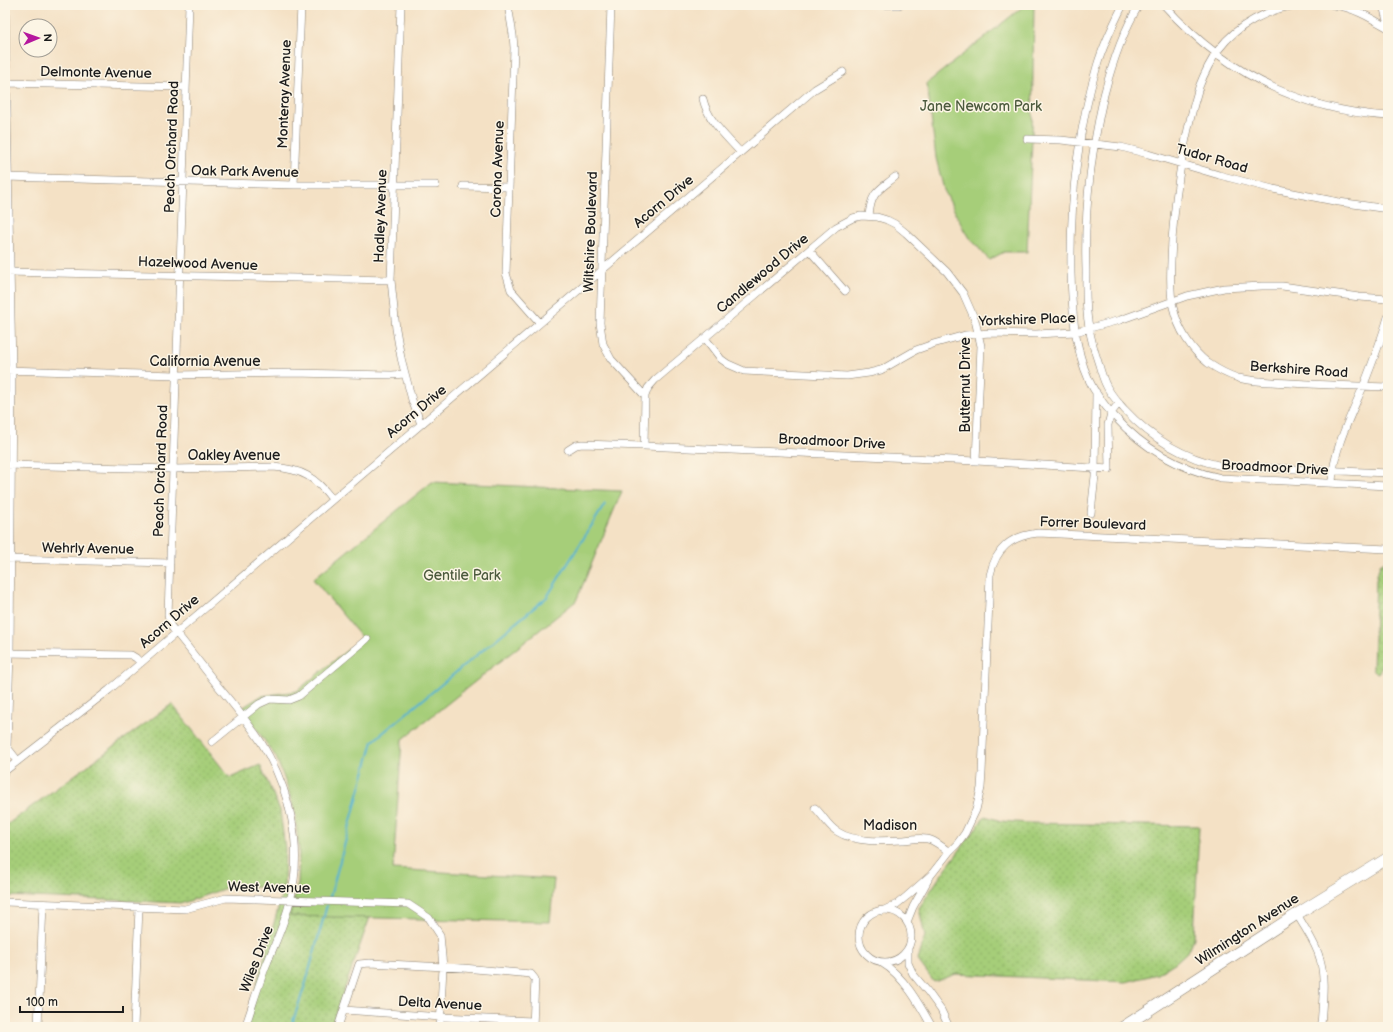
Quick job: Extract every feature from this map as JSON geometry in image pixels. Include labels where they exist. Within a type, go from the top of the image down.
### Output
[{"type":"main road","name":"Wilmington Avenue","points":[[1123,1027],[1388,858]]},
{"type":"street","points":[[5,5],[8,272],[6,747],[18,761]]},
{"type":"street","name":"Peach Orchard Road","points":[[189,5],[168,616],[170,625],[243,717],[264,747],[277,771],[286,796],[294,828],[296,850],[291,900]]},
{"type":"street","name":"Monteray Avenue","points":[[294,185],[301,5]]},
{"type":"street","name":"Hadley Avenue","points":[[401,5],[391,280],[396,330],[404,374],[421,424]]},
{"type":"street","name":"Corona Avenue","points":[[508,5],[514,48],[506,273],[514,295],[540,323]]},
{"type":"street","name":"Wiltshire Boulevard","points":[[611,5],[600,323],[603,344],[611,359],[645,396]]},
{"type":"street","points":[[862,5],[899,5]]},
{"type":"street","name":"Broadmoor Drive","points":[[1122,5],[1096,67],[1080,142],[1072,210],[1072,289],[1075,332],[1086,373],[1096,392],[1111,413],[1134,437],[1156,453],[1181,466],[1207,475],[1221,478],[1388,486]]},
{"type":"street","name":"Broadmoor Drive","points":[[1139,5],[1122,37],[1114,60],[1101,109],[1094,144],[1086,212],[1086,288],[1089,329],[1093,348],[1106,385],[1119,403],[1142,427],[1162,442],[1185,454],[1210,463],[1222,466],[1388,473]]},
{"type":"street","points":[[1164,5],[1194,36],[1216,54],[1248,75],[1302,100],[1337,110],[1388,116]]},
{"type":"street","name":"Berkshire Road","points":[[1297,5],[1278,9],[1250,23],[1227,40],[1207,69],[1200,86],[1186,137],[1174,217],[1171,286],[1175,316],[1193,348],[1209,364],[1237,378],[1248,380],[1388,387]]},
{"type":"street","points":[[1333,5],[1350,9],[1388,26]]},
{"type":"street","points":[[1383,5],[1388,26]]},
{"type":"street","name":"Acorn Drive","points":[[5,771],[141,663],[815,89],[843,72]]},
{"type":"street","name":"Delmonte Avenue","points":[[6,83],[186,87]]},
{"type":"street","points":[[703,99],[713,121],[740,152]]},
{"type":"street","name":"Tudor Road","points":[[1027,139],[1061,140],[1120,147],[1181,163],[1219,175],[1298,195],[1388,209]]},
{"type":"street","name":"Oak Park Avenue","points":[[7,177],[183,183],[354,186],[394,184],[436,185]]},
{"type":"street","points":[[869,216],[871,199],[895,177]]},
{"type":"street","points":[[463,186],[509,187]]},
{"type":"street","name":"Candlewood Drive","points":[[645,396],[652,382],[836,227],[852,218],[869,216]]},
{"type":"street","name":"Butternut Drive","points":[[869,216],[887,220],[895,224],[947,272],[963,294],[975,320],[981,346],[976,461]]},
{"type":"street","points":[[809,250],[845,291]]},
{"type":"street","name":"Hazelwood Avenue","points":[[8,272],[391,280]]},
{"type":"street","name":"Yorkshire Place","points":[[705,338],[722,359],[735,369],[744,371],[847,376],[881,370],[916,350],[979,333],[1036,334],[1075,332],[1120,320],[1172,300],[1206,291],[1262,286],[1282,286],[1359,297],[1388,299]]},
{"type":"street","points":[[1332,483],[1332,471],[1343,435],[1379,345],[1388,317]]},
{"type":"street","name":"California Avenue","points":[[8,370],[176,375],[292,373],[404,374]]},
{"type":"street","points":[[1091,513],[1095,467],[1096,392]]},
{"type":"street","points":[[644,446],[645,396]]},
{"type":"street","points":[[1111,413],[1119,403]]},
{"type":"street","name":"Broadmoor Drive","points":[[568,450],[576,445],[582,444],[644,446],[976,461],[1109,469],[1108,425],[1111,413]]},
{"type":"street","name":"Oakley Avenue","points":[[8,465],[172,469],[288,468],[308,475],[324,488],[332,499]]},
{"type":"street","name":"Forrer Boulevard","points":[[907,922],[913,907],[931,875],[949,852],[958,844],[971,822],[978,803],[981,788],[990,575],[994,560],[1002,548],[1008,543],[1021,536],[1038,533],[1388,549]]},
{"type":"street","name":"Wehrly Avenue","points":[[7,559],[170,563]]},
{"type":"street","points":[[212,742],[259,704],[270,699],[289,700],[299,696],[367,639]]},
{"type":"street","points":[[7,653],[131,655],[141,663]]},
{"type":"street","name":"Madison","points":[[815,808],[830,826],[842,835],[861,839],[886,841],[924,838],[939,844],[949,852]]},
{"type":"street","name":"Forrer Boulevard","points":[[931,875],[897,904],[882,911],[876,912],[868,917],[863,924],[860,936],[861,945],[866,953],[892,969],[914,997],[932,1027]]},
{"type":"street","name":"West Avenue","points":[[5,902],[185,909],[226,898],[408,904],[429,918],[440,935],[443,967],[440,1027]]},
{"type":"street","name":"Wiles Drive","points":[[245,1027],[268,961],[283,926],[291,900]]},
{"type":"street","points":[[38,1027],[43,904]]},
{"type":"street","points":[[134,1027],[139,908]]},
{"type":"street","points":[[882,911],[891,911],[899,914],[907,922],[911,939],[908,949],[908,963],[913,974],[928,992],[949,1027]]},
{"type":"street","points":[[1298,914],[1316,948],[1322,967],[1321,1027]]},
{"type":"street","points":[[880,962],[894,961],[902,956],[908,949]]},
{"type":"street","points":[[338,1027],[359,964],[370,963],[524,972],[531,974],[535,979],[533,1024]]},
{"type":"street","name":"Delta Avenue","points":[[344,1010],[533,1024]]},
{"type":"green space","name":"Jane Newcom Park","points":[[1025,5],[1034,5],[1032,139],[1027,252],[1004,252],[989,260],[965,232],[944,190],[936,158],[927,83]]},
{"type":"green space","name":"Gentile Park","points":[[432,482],[622,491],[576,601],[402,740],[393,869],[554,879],[550,922],[290,916],[298,883],[299,850],[295,813],[276,757],[242,708],[261,696],[297,691],[362,638],[313,579]]},
{"type":"green space","points":[[1388,559],[1388,644],[1384,644],[1382,666],[1377,673],[1373,669],[1376,579],[1380,564]]},
{"type":"green space","points":[[172,704],[230,778],[260,765],[280,810],[285,849],[284,887],[229,887],[183,903],[5,896],[5,826]]},
{"type":"green space","points":[[985,816],[1001,821],[1028,823],[1199,826],[1194,938],[1189,950],[1176,962],[1157,974],[1126,982],[956,974],[934,982],[917,959],[925,936],[919,908],[939,878]]},
{"type":"green space","points":[[382,883],[331,1027],[245,1027],[284,887],[291,900]]},
{"type":"waterway","points":[[330,897],[373,741],[547,597],[605,504]]},
{"type":"waterway","points":[[291,1027],[306,982],[327,905]]}]
